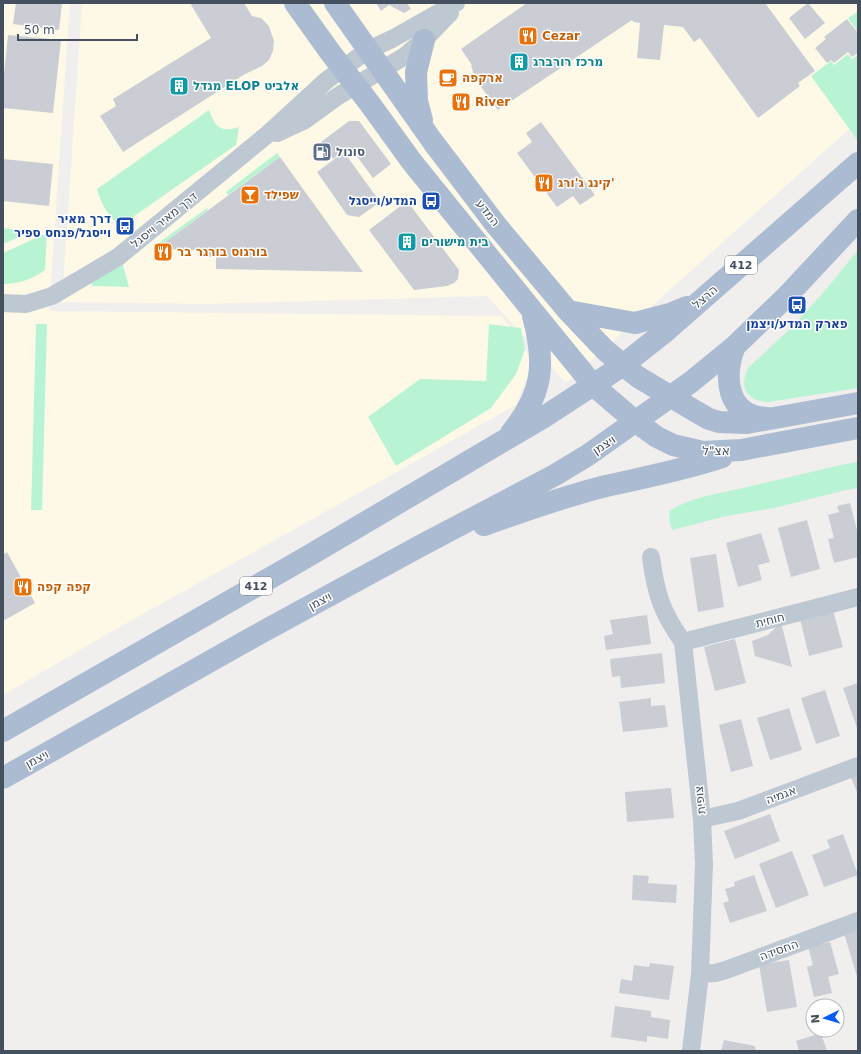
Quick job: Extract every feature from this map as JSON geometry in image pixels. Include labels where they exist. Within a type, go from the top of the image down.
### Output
[{"type":"main road","points":[[295,3],[412,162],[593,385]]},
{"type":"main road","name":"המדע","points":[[335,3],[395,86],[433,142],[496,225],[568,311],[605,350],[638,377],[670,396]]},
{"type":"main road","points":[[424,40],[416,72],[417,101],[420,117],[433,142]]},
{"type":"main road","name":"הרצל","points":[[623,365],[652,343],[698,304],[858,163]]},
{"type":"main road","points":[[636,422],[691,382],[735,346],[787,296],[858,220]]},
{"type":"main road","points":[[568,311],[636,323],[670,314],[698,304]]},
{"type":"main road","points":[[507,438],[522,420],[534,398],[540,374],[541,359],[539,338],[531,309]]},
{"type":"main road","points":[[735,346],[728,369],[729,387],[736,403],[741,409],[756,417],[784,417]]},
{"type":"main road","name":"412","points":[[3,731],[305,558],[544,417],[623,365]]},
{"type":"main road","name":"אצ\"ל","points":[[593,385],[636,422],[657,437],[688,450],[703,452],[741,450],[858,428]]},
{"type":"main road","points":[[670,396],[709,419],[718,422],[747,423],[858,403]]},
{"type":"main road","name":"ויצמן","points":[[3,778],[255,636],[422,545],[555,475],[588,455],[636,422]]},
{"type":"main road","points":[[422,545],[605,486],[698,465],[741,450]]},
{"type":"street","name":"דרך מאיר וייסגל","points":[[3,303],[26,304],[52,296],[118,257],[268,134],[342,68],[368,50],[392,39],[456,3]]},
{"type":"street","name":"דרך מאיר וייסגל","points":[[268,134],[279,133],[305,120],[338,96],[405,56],[424,40],[460,3]]},
{"type":"street","points":[[652,557],[655,585],[659,599],[672,628],[683,642]]},
{"type":"street","name":"חוחית","points":[[683,642],[858,598]]},
{"type":"street","name":"צופית","points":[[683,642],[702,819],[704,864],[700,974],[691,1051]]},
{"type":"street","name":"אגמיה","points":[[702,819],[738,811],[858,766]]},
{"type":"street","name":"החסידה","points":[[700,974],[715,973],[726,970],[858,921]]},
{"type":"shaded area","points":[[3,3],[70,3],[49,311],[502,316],[533,361],[516,405],[109,633],[3,695]]},
{"type":"shaded area","points":[[82,3],[858,3],[858,121],[566,383],[487,296],[206,304],[62,302]]},
{"type":"green space","points":[[858,11],[858,32],[848,18]]},
{"type":"green space","points":[[848,54],[852,59],[858,55],[858,141],[811,76],[831,61],[834,65]]},
{"type":"green space","points":[[209,110],[216,124],[223,129],[233,129],[239,127],[236,145],[120,226],[106,209],[97,189]]},
{"type":"green space","points":[[277,153],[280,157],[228,195],[226,192]]},
{"type":"green space","points":[[207,208],[208,210],[156,249],[154,246]]},
{"type":"green space","points":[[3,228],[32,232],[3,244]]},
{"type":"green space","points":[[47,233],[45,270],[25,280],[3,284],[3,253]]},
{"type":"green space","points":[[858,250],[858,388],[768,402],[754,399],[746,392],[745,387],[744,381],[748,368],[790,329],[823,293]]},
{"type":"green space","points":[[122,261],[129,287],[92,286],[91,279]]},
{"type":"green space","points":[[36,324],[47,324],[42,510],[31,510]]},
{"type":"green space","points":[[489,324],[521,328],[525,350],[516,374],[491,408],[396,466],[368,417],[420,379],[486,381]]},
{"type":"green space","points":[[858,462],[858,488],[774,508],[726,516],[672,530],[669,511],[686,502],[714,494]]},
{"type":"building","points":[[16,3],[62,3],[59,30],[13,24]]},
{"type":"building","name":"מגדל ELOP אלביט","points":[[190,3],[244,3],[252,16],[261,18],[269,26],[274,41],[273,51],[269,60],[262,66],[245,74],[123,152],[100,116],[116,106],[113,99],[211,38]]},
{"type":"building","points":[[376,3],[407,3],[411,9],[404,13],[389,5],[381,11]]},
{"type":"building","name":"מרכז רורברג","points":[[527,3],[765,3],[815,71],[798,83],[800,86],[758,118],[700,38],[694,42],[683,27],[664,25],[660,60],[637,58],[640,23],[632,20],[498,110],[481,87],[473,72],[472,65],[461,49]]},
{"type":"building","points":[[808,3],[825,23],[805,39],[789,18]]},
{"type":"building","points":[[847,19],[858,33],[858,53],[852,57],[848,52],[834,63],[831,60],[827,63],[815,48],[826,39],[824,37]]},
{"type":"building","points":[[8,35],[61,40],[53,113],[3,108],[3,84]]},
{"type":"building","points":[[349,121],[359,121],[391,164],[373,178],[350,147],[333,159],[321,142]]},
{"type":"building","points":[[541,122],[595,195],[580,205],[573,196],[557,207],[517,153],[532,142],[526,133]]},
{"type":"building","points":[[344,152],[380,202],[359,217],[347,215],[317,172]]},
{"type":"building","points":[[280,157],[363,272],[216,269],[216,257],[198,257],[198,250],[156,249]]},
{"type":"building","points":[[3,159],[53,164],[49,206],[3,201]]},
{"type":"building","name":"בית מישורים","points":[[407,201],[459,270],[458,279],[454,283],[447,286],[414,290],[369,230]]},
{"type":"building","points":[[850,503],[858,534],[858,557],[834,563],[828,539],[834,538],[828,515],[839,512],[837,506]]},
{"type":"building","points":[[807,520],[820,569],[791,577],[778,528]]},
{"type":"building","points":[[761,533],[770,562],[758,565],[762,580],[738,587],[726,543]]},
{"type":"building","points":[[7,552],[35,603],[3,621],[3,555]]},
{"type":"building","points":[[716,554],[724,607],[698,612],[690,558]]},
{"type":"building","points":[[833,610],[843,647],[809,656],[800,619]]},
{"type":"building","points":[[647,615],[651,644],[606,650],[604,636],[613,634],[610,620]]},
{"type":"building","points":[[781,622],[792,667],[755,656],[752,641],[768,635]]},
{"type":"building","points":[[735,639],[746,683],[715,691],[704,647]]},
{"type":"building","points":[[662,653],[665,683],[621,688],[620,676],[612,677],[610,659]]},
{"type":"building","points":[[858,683],[858,727],[857,728],[843,688]]},
{"type":"building","points":[[825,690],[840,736],[816,744],[801,698]]},
{"type":"building","points":[[651,698],[651,706],[665,705],[668,727],[623,732],[619,702]]},
{"type":"building","points":[[789,708],[802,750],[770,760],[757,718]]},
{"type":"building","points":[[741,719],[753,766],[731,772],[719,725]]},
{"type":"building","points":[[858,775],[858,794],[851,778]]},
{"type":"building","points":[[671,788],[674,818],[627,822],[625,792]]},
{"type":"building","points":[[770,814],[780,841],[735,859],[724,831]]},
{"type":"building","points":[[843,834],[858,875],[824,887],[812,855],[830,848],[827,840]]},
{"type":"building","points":[[792,851],[809,895],[776,908],[759,864]]},
{"type":"building","points":[[633,875],[649,876],[648,883],[677,885],[676,903],[632,900]]},
{"type":"building","points":[[754,875],[767,911],[730,923],[723,903],[729,901],[725,889],[735,886],[734,882]]},
{"type":"building","points":[[858,929],[858,980],[844,933]]},
{"type":"building","points":[[830,942],[839,974],[828,977],[832,993],[814,997],[807,967],[813,965],[808,947]]},
{"type":"building","points":[[789,960],[797,1007],[767,1012],[759,965]]},
{"type":"building","points":[[650,963],[674,966],[669,1000],[619,993],[621,979],[632,981],[634,965],[649,967]]},
{"type":"building","points":[[615,1006],[651,1011],[651,1017],[670,1020],[668,1039],[647,1036],[647,1042],[611,1037]]},
{"type":"building","points":[[805,1038],[823,1038],[827,1051],[799,1051],[796,1041]]},
{"type":"building","points":[[724,1040],[755,1046],[756,1051],[721,1051]]},
{"type":"place","name":"Cezar","points":[[528,36]]},
{"type":"place","name":"מרכז רורברג","points":[[519,62]]},
{"type":"place","name":"ארקפה","points":[[448,78]]},
{"type":"place","name":"מגדל ELOP אלביט","points":[[179,86]]},
{"type":"place","name":"River","points":[[461,102]]},
{"type":"place","name":"סונול","points":[[322,152]]},
{"type":"place","name":"קינג ג'ורג'","points":[[544,183]]},
{"type":"place","name":"שפילד","points":[[250,195]]},
{"type":"place","name":"המדע/וייסגל","points":[[431,201]]},
{"type":"place","name":"דרך מאיר וייסגל/פנחס ספיר","points":[[125,226]]},
{"type":"place","name":"בית מישורים","points":[[407,242]]},
{"type":"place","name":"בורגוס בורגר בר","points":[[163,252]]},
{"type":"place","name":"פארק המדע/ויצמן","points":[[797,305]]},
{"type":"place","name":"קפה קפה","points":[[23,587]]}]
